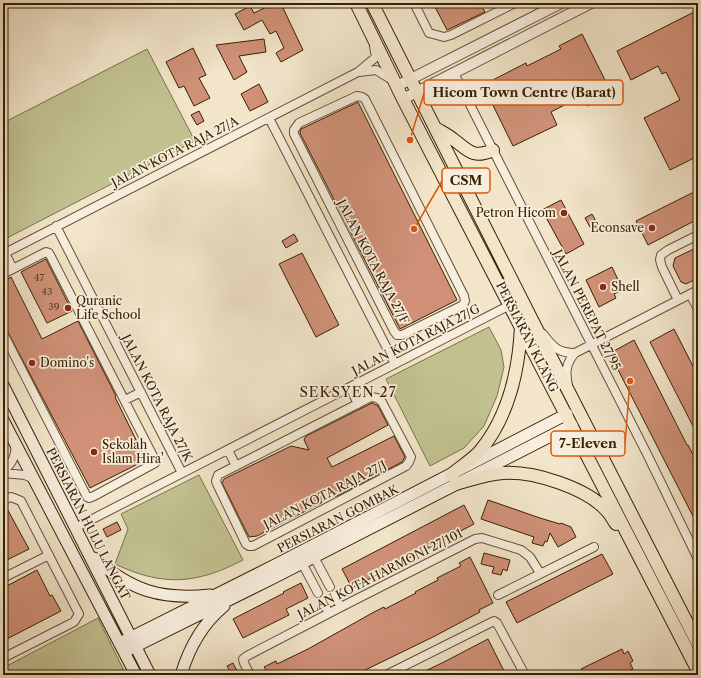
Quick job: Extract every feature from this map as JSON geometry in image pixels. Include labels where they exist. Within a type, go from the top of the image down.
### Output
[{"type":"main road","name":"PERSIARAN KLANG","points":[[356,3],[403,99],[521,325],[698,671]]},
{"type":"main road","name":"PERSIARAN KLANG","points":[[372,3],[698,644]]},
{"type":"main road","points":[[436,128],[453,139],[467,151],[476,154],[484,154],[493,150]]},
{"type":"main road","points":[[453,479],[485,444],[502,416],[514,377],[519,353],[521,325]]},
{"type":"main road","name":"PERSIARAN HULU LANGAT","points":[[3,385],[150,675]]},
{"type":"main road","name":"PERSIARAN GOMBAK","points":[[122,647],[236,596],[314,557],[566,414]]},
{"type":"main road","points":[[3,420],[136,675]]},
{"type":"main road","name":"PERSIARAN GOMBAK","points":[[133,642],[216,594],[453,479],[572,425]]},
{"type":"main road","points":[[453,479],[504,473],[533,475],[552,480],[574,489],[594,500],[607,511],[638,552]]},
{"type":"main road","points":[[89,554],[109,571],[138,588],[156,593],[177,596],[216,594]]},
{"type":"main road","points":[[181,675],[189,652],[196,638],[217,612],[236,596]]},
{"type":"street","points":[[414,3],[429,33],[444,37],[451,35],[515,3]]},
{"type":"street","points":[[396,84],[411,79],[560,3]]},
{"type":"street","points":[[403,99],[591,3]]},
{"type":"street","name":"JALAN KOTA RAJA 27/A","points":[[4,253],[358,72],[376,58],[370,31]]},
{"type":"street","name":"JALAN KOTA RAJA 27/A","points":[[358,72],[376,70],[396,84]]},
{"type":"street","name":"JALAN PEREPAT 27/95","points":[[454,73],[697,555]]},
{"type":"street","name":"JALAN KOTA RAJA 27/F","points":[[357,96],[362,97],[365,99],[464,296],[465,301],[463,305],[407,333],[397,335],[322,190],[294,134],[294,130],[299,123],[357,96]]},
{"type":"street","points":[[269,118],[395,364]]},
{"type":"street","points":[[309,197],[322,190]]},
{"type":"street","name":"JALAN KOTA RAJA 27/K","points":[[56,226],[182,473]]},
{"type":"street","points":[[678,300],[662,267],[660,260],[661,255],[698,235]]},
{"type":"street","points":[[3,274],[46,252],[50,254],[156,462],[94,496],[89,498],[86,497],[3,334]]},
{"type":"street","points":[[4,253],[13,270]]},
{"type":"street","points":[[354,284],[367,277]]},
{"type":"street","points":[[570,394],[566,368],[570,359],[575,353],[694,292],[698,309]]},
{"type":"street","points":[[80,313],[96,305]]},
{"type":"street","name":"JALAN KOTA RAJA 27/G","points":[[75,528],[510,305]]},
{"type":"street","points":[[531,318],[553,346],[561,352],[575,353]]},
{"type":"street","points":[[228,450],[236,466],[358,404],[350,387]]},
{"type":"street","points":[[125,400],[141,392]]},
{"type":"street","name":"JALAN KOTA RAJA 27/J","points":[[236,466],[218,476],[216,484],[246,544],[253,546],[406,466],[410,462],[411,457],[382,402],[377,398],[371,397],[358,404]]},
{"type":"street","points":[[3,473],[9,466],[16,453],[16,447],[13,440]]},
{"type":"street","points":[[3,473],[25,475],[34,479]]},
{"type":"street","points":[[3,500],[10,496],[22,501],[79,614],[74,622],[3,658]]},
{"type":"street","name":"JALAN KOTA HARMONI 27/101","points":[[250,675],[243,659],[247,656],[475,539],[482,538],[521,550],[530,557],[540,573]]},
{"type":"street","points":[[498,594],[594,547]]},
{"type":"street","points":[[3,578],[49,555]]},
{"type":"street","points":[[314,557],[330,587]]},
{"type":"street","points":[[302,563],[318,593]]},
{"type":"street","points":[[334,595],[341,607]]},
{"type":"street","points":[[322,601],[329,613]]},
{"type":"street","points":[[386,675],[494,621],[497,623],[525,675]]},
{"type":"green space","points":[[147,49],[195,141],[3,240],[3,123]]},
{"type":"green space","points":[[489,327],[501,350],[504,367],[497,396],[484,426],[464,448],[430,466],[386,379]]},
{"type":"green space","points":[[199,475],[243,560],[210,574],[180,580],[149,576],[115,564],[128,529],[121,514]]},
{"type":"green space","points":[[98,618],[126,675],[3,675],[3,668]]},
{"type":"building","points":[[275,3],[292,3],[283,8],[303,50],[281,62],[276,53],[284,48],[276,31],[270,34],[262,20],[244,30],[235,14],[250,6],[254,13]]},
{"type":"building","points":[[433,3],[480,3],[485,12],[447,30]]},
{"type":"building","points":[[694,12],[698,20],[698,156],[670,170],[644,118],[680,100],[666,72],[662,74],[658,66],[631,80],[617,51]]},
{"type":"building","points":[[582,34],[612,94],[587,106],[582,96],[551,112],[557,125],[513,146],[484,87],[485,84],[526,63],[527,66],[561,49],[559,46]]},
{"type":"building","points":[[264,39],[266,52],[239,56],[247,72],[234,80],[216,45]]},
{"type":"building","points":[[193,48],[206,75],[199,78],[210,98],[194,106],[184,86],[179,88],[166,62]]},
{"type":"building","points":[[259,84],[268,102],[250,111],[241,94]]},
{"type":"building","points":[[358,102],[457,300],[400,329],[300,133],[301,129]]},
{"type":"building","points":[[199,111],[204,121],[197,125],[191,115]]},
{"type":"building","points":[[698,190],[698,219],[648,245],[636,221]]},
{"type":"building","points":[[561,200],[584,244],[566,254],[542,210]]},
{"type":"building","points":[[592,214],[597,223],[590,227],[585,218]]},
{"type":"building","points":[[294,234],[298,241],[286,248],[282,241]]},
{"type":"building","points":[[698,247],[698,278],[686,284],[681,282],[673,266],[675,258]]},
{"type":"building","points":[[302,253],[339,325],[316,337],[279,264]]},
{"type":"building","points":[[46,259],[72,311],[47,323],[21,272]]},
{"type":"building","points":[[612,267],[623,290],[614,294],[616,298],[599,307],[586,280]]},
{"type":"building","points":[[11,277],[42,339],[78,321],[146,460],[90,488],[3,323],[3,282]]},
{"type":"building","points":[[674,329],[698,376],[698,436],[650,342]]},
{"type":"building","points":[[634,340],[698,464],[698,526],[612,358],[614,351]]},
{"type":"building","points":[[372,403],[378,406],[388,425],[327,458],[332,467],[394,436],[405,457],[402,462],[337,496],[333,496],[328,485],[321,503],[257,536],[249,537],[222,483],[224,479],[291,446],[309,450],[304,440],[306,436]]},
{"type":"building","points":[[488,500],[571,527],[576,537],[558,547],[550,533],[547,542],[545,541],[543,546],[532,543],[534,537],[481,519]]},
{"type":"building","points":[[3,505],[5,505],[29,549],[3,562]]},
{"type":"building","points":[[464,505],[474,524],[352,588],[342,569]]},
{"type":"building","points":[[117,522],[121,530],[107,537],[103,529]]},
{"type":"building","points":[[484,553],[510,560],[507,571],[503,569],[501,575],[492,573],[494,567],[481,564]]},
{"type":"building","points":[[602,554],[613,574],[517,623],[506,602]]},
{"type":"building","points":[[470,557],[493,603],[479,610],[480,612],[355,675],[269,675],[264,667],[276,661],[277,664],[308,649],[374,612],[384,607],[385,609],[416,593],[415,592],[438,580],[437,578],[461,566],[459,563]]},
{"type":"building","points":[[37,570],[50,596],[52,595],[61,611],[3,641],[3,588]]},
{"type":"building","points":[[301,583],[308,598],[286,609],[289,615],[243,638],[233,619]]},
{"type":"building","points":[[488,639],[506,675],[417,675],[444,662]]},
{"type":"building","points":[[622,649],[624,654],[628,651],[633,661],[630,663],[633,669],[620,675],[584,675],[581,669]]},
{"type":"building","points":[[233,663],[239,675],[232,675],[227,666]]},
{"type":"waterway","points":[[688,675],[694,672]]},
{"type":"place","name":"Hicom Town Centre (Barat)","points":[[410,140]]},
{"type":"place","name":"Petron Hicom","points":[[564,213]]},
{"type":"place","name":"Econsave","points":[[652,228]]},
{"type":"place","name":"CSM","points":[[414,229]]},
{"type":"place","name":"Shell","points":[[603,287]]},
{"type":"place","name":"Quranic Life School","points":[[68,308]]},
{"type":"place","name":"Domino's","points":[[32,363]]},
{"type":"place","name":"7-Eleven","points":[[630,381]]},
{"type":"place","name":"Sekolah Islam Hira'","points":[[94,452]]},
{"type":"district","name":"SEKSYEN 27","points":[[348,392]]}]
